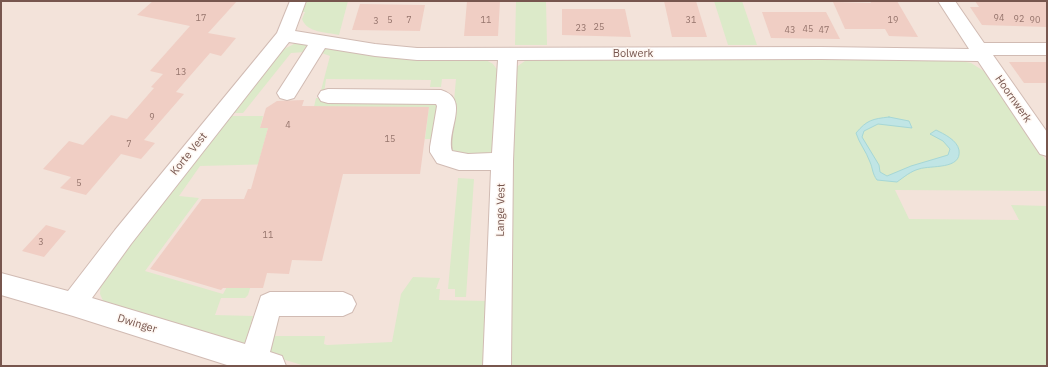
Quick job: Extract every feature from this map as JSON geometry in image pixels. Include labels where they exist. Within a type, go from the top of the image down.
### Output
[{"type":"street","name":"Korte Vest","points":[[73,304],[128,231],[285,35],[298,1]]},
{"type":"street","name":"Hoornwerk","points":[[946,1],[1047,148]]},
{"type":"street","name":"Bolwerk","points":[[285,35],[375,50],[417,54],[981,52]]},
{"type":"street","points":[[287,93],[320,41]]},
{"type":"street","points":[[981,52],[1047,49]]},
{"type":"street","name":"Lange Vest","points":[[497,366],[502,161],[508,54]]},
{"type":"street","points":[[328,96],[440,97],[445,100],[447,106],[440,147],[441,154],[446,159],[455,162],[502,161]]},
{"type":"street","name":"Dwinger","points":[[1,284],[73,304],[263,363]]},
{"type":"street","points":[[263,363],[270,304],[343,304]]},
{"type":"shaded area","points":[[1,1],[1047,1],[1047,366],[1,366]]},
{"type":"green space","points":[[304,1],[348,1],[339,35],[318,31],[304,24],[302,19],[305,12],[300,12]]},
{"type":"green space","points":[[516,1],[546,1],[547,45],[515,45]]},
{"type":"green space","points":[[714,1],[742,1],[757,45],[728,45]]},
{"type":"green space","points":[[294,44],[311,44],[305,52],[291,53],[243,113],[230,113],[280,51]]},
{"type":"green space","points":[[322,47],[486,60],[493,64],[498,71],[495,153],[461,154],[452,150],[450,144],[456,79],[442,79],[441,87],[430,87],[431,80],[326,79],[323,101],[435,103],[437,107],[433,139],[425,139],[429,107],[336,107],[314,163],[200,166],[179,196],[199,198],[145,271],[223,294],[228,285],[251,285],[248,295],[245,298],[221,298],[215,315],[253,316],[245,348],[104,303],[100,294],[101,280],[227,116],[263,116],[260,128],[268,128],[259,161],[313,111],[316,98],[319,98],[330,56],[319,52]]},
{"type":"green space","points":[[537,58],[956,60],[971,63],[987,73],[1047,162],[1047,191],[895,190],[909,219],[1019,220],[1011,205],[1047,206],[1047,366],[507,366],[515,68],[525,61]]},
{"type":"green space","points":[[458,178],[474,179],[466,297],[455,297],[455,289],[448,289]]},
{"type":"green space","points":[[413,277],[440,278],[436,289],[440,289],[439,300],[488,301],[485,366],[305,366],[266,354],[278,317],[279,319],[275,336],[325,336],[324,344],[327,345],[392,342],[401,294]]},
{"type":"water","points":[[889,117],[909,121],[912,128],[878,124],[864,131],[862,137],[879,165],[880,172],[887,176],[911,166],[948,155],[950,149],[943,141],[930,134],[936,130],[950,138],[958,146],[959,156],[956,161],[945,166],[916,170],[897,182],[877,180],[856,133],[863,125],[870,121]]},
{"type":"building","points":[[153,1],[237,1],[208,33],[236,38],[221,56],[210,53],[176,92],[184,94],[144,140],[155,143],[141,159],[121,154],[86,195],[60,188],[71,177],[43,169],[69,141],[83,145],[111,115],[127,119],[154,88],[151,87],[163,74],[150,71],[190,26],[137,15]]},
{"type":"building","points":[[467,1],[500,1],[498,36],[464,36]]},
{"type":"building","points":[[664,1],[696,1],[707,37],[672,37]]},
{"type":"building","points":[[870,1],[897,1],[918,37],[889,36],[885,29],[845,29],[833,2],[871,3]]},
{"type":"building","points":[[975,1],[1047,1],[1047,27],[982,25],[970,7],[979,7]]},
{"type":"building","points":[[360,4],[425,5],[420,31],[352,30]]},
{"type":"building","points":[[562,9],[625,9],[631,37],[562,35]]},
{"type":"building","points":[[762,12],[826,12],[840,39],[771,38]]},
{"type":"building","points":[[1009,62],[1047,62],[1047,83],[1024,83]]},
{"type":"building","points":[[304,100],[302,106],[429,107],[420,174],[343,174],[322,261],[292,260],[289,274],[267,273],[263,288],[223,288],[221,290],[150,269],[202,199],[244,199],[248,189],[251,189],[268,128],[260,128],[266,108],[277,101]]},
{"type":"building","points":[[46,225],[66,231],[44,257],[22,251]]}]
